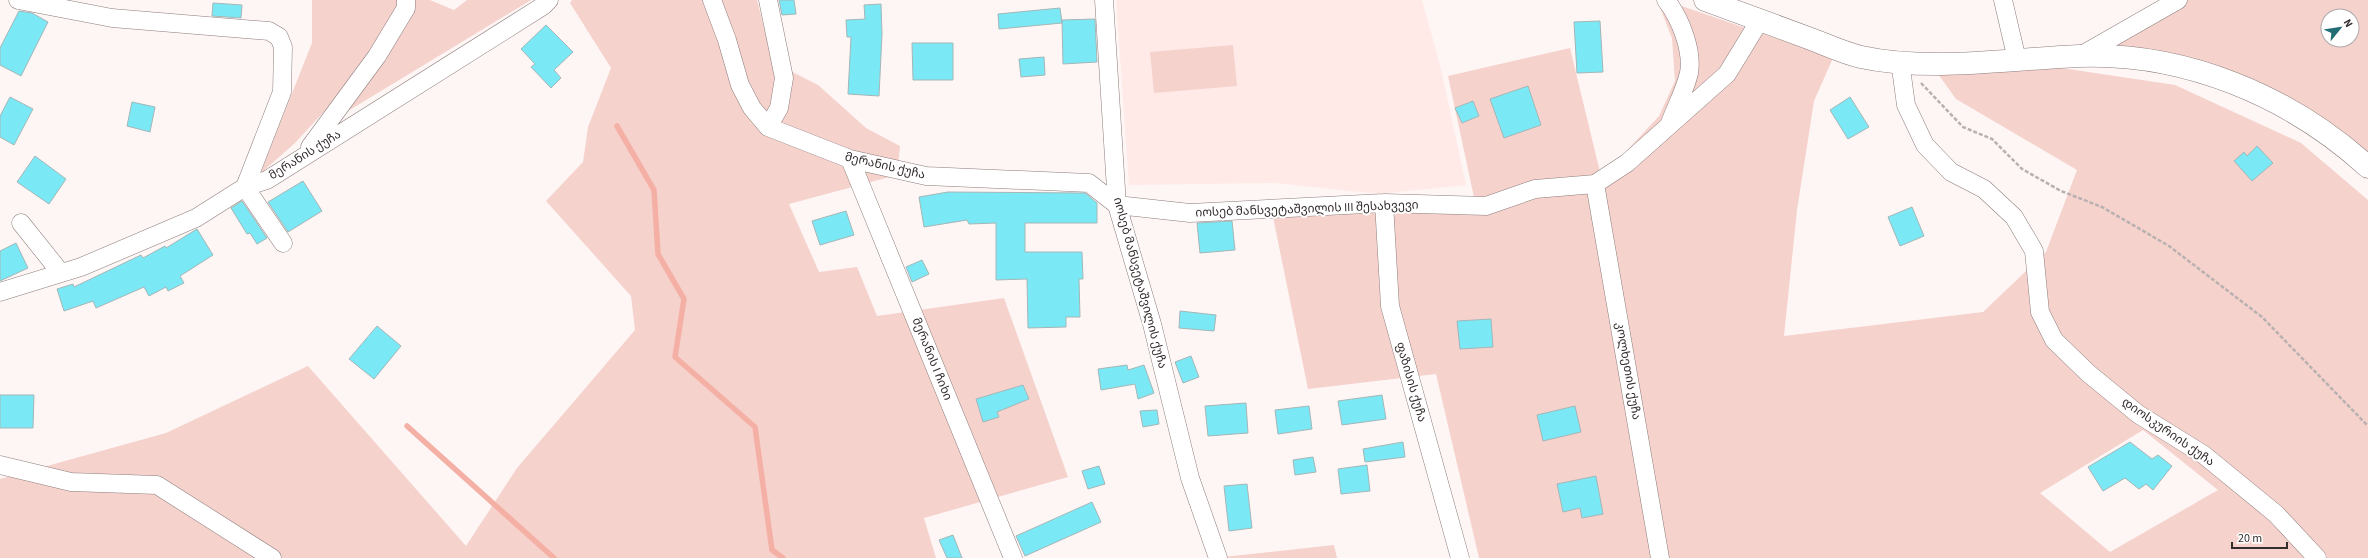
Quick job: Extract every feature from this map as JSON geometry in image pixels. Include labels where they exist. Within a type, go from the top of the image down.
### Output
[{"type":"main road","points":[[1705,0],[1860,57],[1933,64],[2080,56],[2128,56],[2181,66],[2246,88],[2291,110],[2341,143],[2368,167]]},
{"type":"street","points":[[18,0],[112,18],[268,31],[279,37],[283,47],[282,92],[246,187],[283,243]]},
{"type":"street","points":[[304,154],[377,56],[406,8],[406,0]]},
{"type":"street","name":"მერანის ქუჩა","points":[[0,292],[81,267],[196,218],[246,187],[267,180],[304,154],[498,35],[543,6],[548,0]]},
{"type":"street","name":"მერანის ქუჩა","points":[[712,0],[727,40],[740,85],[752,108],[768,127],[850,159],[926,176],[1089,183],[1117,205]]},
{"type":"street","points":[[768,0],[784,78],[779,108],[768,127]]},
{"type":"street","name":"იოსებ მანსვეტაშვილის ქუჩა","points":[[1104,0],[1117,205],[1152,324],[1190,478],[1218,558]]},
{"type":"street","points":[[1666,0],[1672,8],[1688,46],[1689,72],[1669,126]]},
{"type":"street","points":[[2003,0],[2017,60]]},
{"type":"street","points":[[2080,56],[2178,0]]},
{"type":"street","name":"იოსებ მანსვეტაშვილის III შესახვევი","points":[[1117,205],[1190,213],[1384,203],[1486,206],[1535,189],[1596,184],[1627,163],[1727,74],[1760,20]]},
{"type":"street","name":"დიოსკურიის ქუჩა","points":[[1900,61],[1906,105],[1924,145],[1951,172],[1984,189],[2014,217],[2034,251],[2040,312],[2054,340],[2088,373],[2138,414],[2204,455],[2264,504],[2317,558]]},
{"type":"street","name":"მერანის I ჩიხი","points":[[850,159],[1013,558]]},
{"type":"street","name":"კოლხეთის ქუჩა","points":[[1596,184],[1660,558]]},
{"type":"street","name":"ფაზისის ქუჩა","points":[[1384,203],[1390,306],[1460,558]]},
{"type":"street","points":[[21,223],[61,273]]},
{"type":"street","points":[[0,465],[70,482],[157,485],[272,558]]},
{"type":"path","points":[[1900,61],[1963,126],[1992,139],[2022,169],[2061,191],[2102,207],[2169,246],[2262,317],[2368,426]]},
{"type":"shaded area","points":[[312,0],[430,0],[454,10],[467,0],[531,0],[348,111],[332,103],[295,143],[260,174],[312,43]]},
{"type":"shaded area","points":[[572,0],[757,0],[773,62],[818,85],[866,128],[900,146],[897,175],[789,204],[819,272],[857,267],[877,316],[1004,298],[1068,477],[924,518],[936,558],[0,558],[0,479],[166,433],[308,366],[466,546],[517,468],[635,330],[631,296],[546,201],[583,162],[588,127],[611,68],[570,3]]},
{"type":"shaded area","points":[[1116,0],[1422,0],[1440,65],[1466,185],[1379,194],[1275,183],[1129,185]]},
{"type":"shaded area","points":[[1657,0],[1664,0],[1833,58],[1814,101],[1797,210],[1784,336],[1983,312],[2046,252],[2077,170],[1956,99],[1938,74],[2055,67],[2175,85],[2301,143],[2368,200],[2368,558],[1479,558],[1436,374],[1308,389],[1273,217],[1475,202],[1448,76],[1570,48],[1600,172],[1621,157],[1659,116],[1675,81],[1672,38]],"holes":[[[2143,430],[2218,490],[2110,552],[2040,493]]]},
{"type":"shaded area","points":[[2178,0],[2368,0],[2368,167],[2246,88],[2080,56]]},
{"type":"shaded area","points":[[1233,45],[1237,86],[1154,93],[1150,52]]},
{"type":"shaded area","points":[[1334,545],[1337,558],[1214,558]]},
{"type":"building","points":[[779,0],[794,0],[796,14],[782,15]]},
{"type":"building","points":[[213,3],[242,5],[241,18],[212,16]]},
{"type":"building","points":[[881,4],[882,34],[879,96],[848,94],[851,37],[847,37],[846,20],[865,19],[864,5]]},
{"type":"building","points":[[1060,8],[1062,23],[999,29],[998,14]]},
{"type":"building","points":[[19,11],[32,13],[48,22],[21,76],[0,65],[0,48]]},
{"type":"building","points":[[1095,19],[1097,62],[1063,64],[1062,20]]},
{"type":"building","points":[[1600,21],[1603,72],[1577,73],[1574,22]]},
{"type":"building","points":[[546,25],[573,52],[554,70],[561,78],[551,88],[531,67],[535,64],[521,49]]},
{"type":"building","points":[[912,43],[953,43],[953,80],[913,80]]},
{"type":"building","points":[[1044,57],[1045,75],[1021,77],[1019,59]]},
{"type":"building","points":[[1528,86],[1541,125],[1504,138],[1490,99]]},
{"type":"building","points":[[10,97],[33,109],[14,145],[0,137],[0,116]]},
{"type":"building","points":[[1850,97],[1869,127],[1848,139],[1830,110]]},
{"type":"building","points":[[1473,101],[1479,116],[1462,123],[1455,108]]},
{"type":"building","points":[[132,102],[155,107],[150,132],[127,126]]},
{"type":"building","points":[[2257,146],[2273,163],[2252,181],[2234,161],[2244,152],[2247,156]]},
{"type":"building","points":[[35,156],[66,179],[49,204],[17,182]]},
{"type":"building","points":[[303,181],[322,211],[288,232],[268,202]]},
{"type":"building","points":[[948,192],[1085,193],[1097,203],[1097,223],[1025,223],[1025,252],[1082,252],[1083,279],[1079,279],[1080,317],[1066,317],[1066,327],[1028,328],[1027,279],[996,280],[996,223],[969,224],[967,220],[924,227],[919,197]]},
{"type":"building","points":[[242,201],[267,238],[257,244],[250,233],[247,234],[231,208]]},
{"type":"building","points":[[1912,207],[1924,236],[1900,246],[1888,217]]},
{"type":"building","points":[[846,211],[854,235],[820,245],[812,221]]},
{"type":"building","points":[[1232,221],[1235,250],[1200,253],[1197,223]]},
{"type":"building","points":[[197,229],[213,255],[180,276],[184,283],[168,291],[166,287],[149,296],[144,287],[96,308],[93,301],[64,311],[57,289],[73,284],[74,287],[141,255],[143,258],[165,246],[166,248]]},
{"type":"building","points":[[16,243],[28,268],[0,281],[0,251]]},
{"type":"building","points":[[922,260],[929,274],[912,282],[906,267]]},
{"type":"building","points":[[1180,311],[1216,315],[1214,331],[1179,328]]},
{"type":"building","points":[[1491,319],[1493,347],[1460,349],[1457,321]]},
{"type":"building","points":[[377,326],[401,346],[374,379],[349,359]]},
{"type":"building","points":[[1191,356],[1199,377],[1183,383],[1175,362]]},
{"type":"building","points":[[1127,365],[1128,370],[1144,365],[1154,393],[1138,399],[1135,384],[1101,390],[1098,369]]},
{"type":"building","points":[[1023,385],[1029,399],[997,412],[999,417],[983,422],[976,399]]},
{"type":"building","points":[[0,395],[34,395],[33,428],[0,428]]},
{"type":"building","points":[[1382,395],[1386,419],[1342,425],[1338,401]]},
{"type":"building","points":[[1246,403],[1248,433],[1208,436],[1205,406]]},
{"type":"building","points":[[1309,406],[1312,429],[1278,434],[1275,410]]},
{"type":"building","points":[[1575,406],[1581,432],[1543,441],[1537,415]]},
{"type":"building","points":[[1157,410],[1159,424],[1143,427],[1140,411]]},
{"type":"building","points":[[1403,442],[1405,457],[1365,462],[1363,449]]},
{"type":"building","points":[[2130,442],[2152,459],[2158,455],[2172,466],[2153,490],[2146,484],[2139,489],[2125,478],[2103,491],[2088,467]]},
{"type":"building","points":[[1313,457],[1316,472],[1295,475],[1293,460]]},
{"type":"building","points":[[1367,465],[1370,491],[1341,494],[1338,469]]},
{"type":"building","points":[[1099,466],[1105,484],[1088,489],[1082,471]]},
{"type":"building","points":[[1596,476],[1603,514],[1582,518],[1580,508],[1563,512],[1557,484]]},
{"type":"building","points":[[1247,484],[1252,528],[1229,531],[1224,486]]},
{"type":"building","points":[[1092,502],[1101,522],[1025,556],[1016,536]]},
{"type":"building","points":[[953,535],[962,558],[947,558],[939,540]]},
{"type":"waterway","points":[[617,126],[654,190],[658,254],[684,299],[675,357],[755,427],[772,550],[783,558]]},
{"type":"waterway","points":[[407,426],[554,558]]}]
